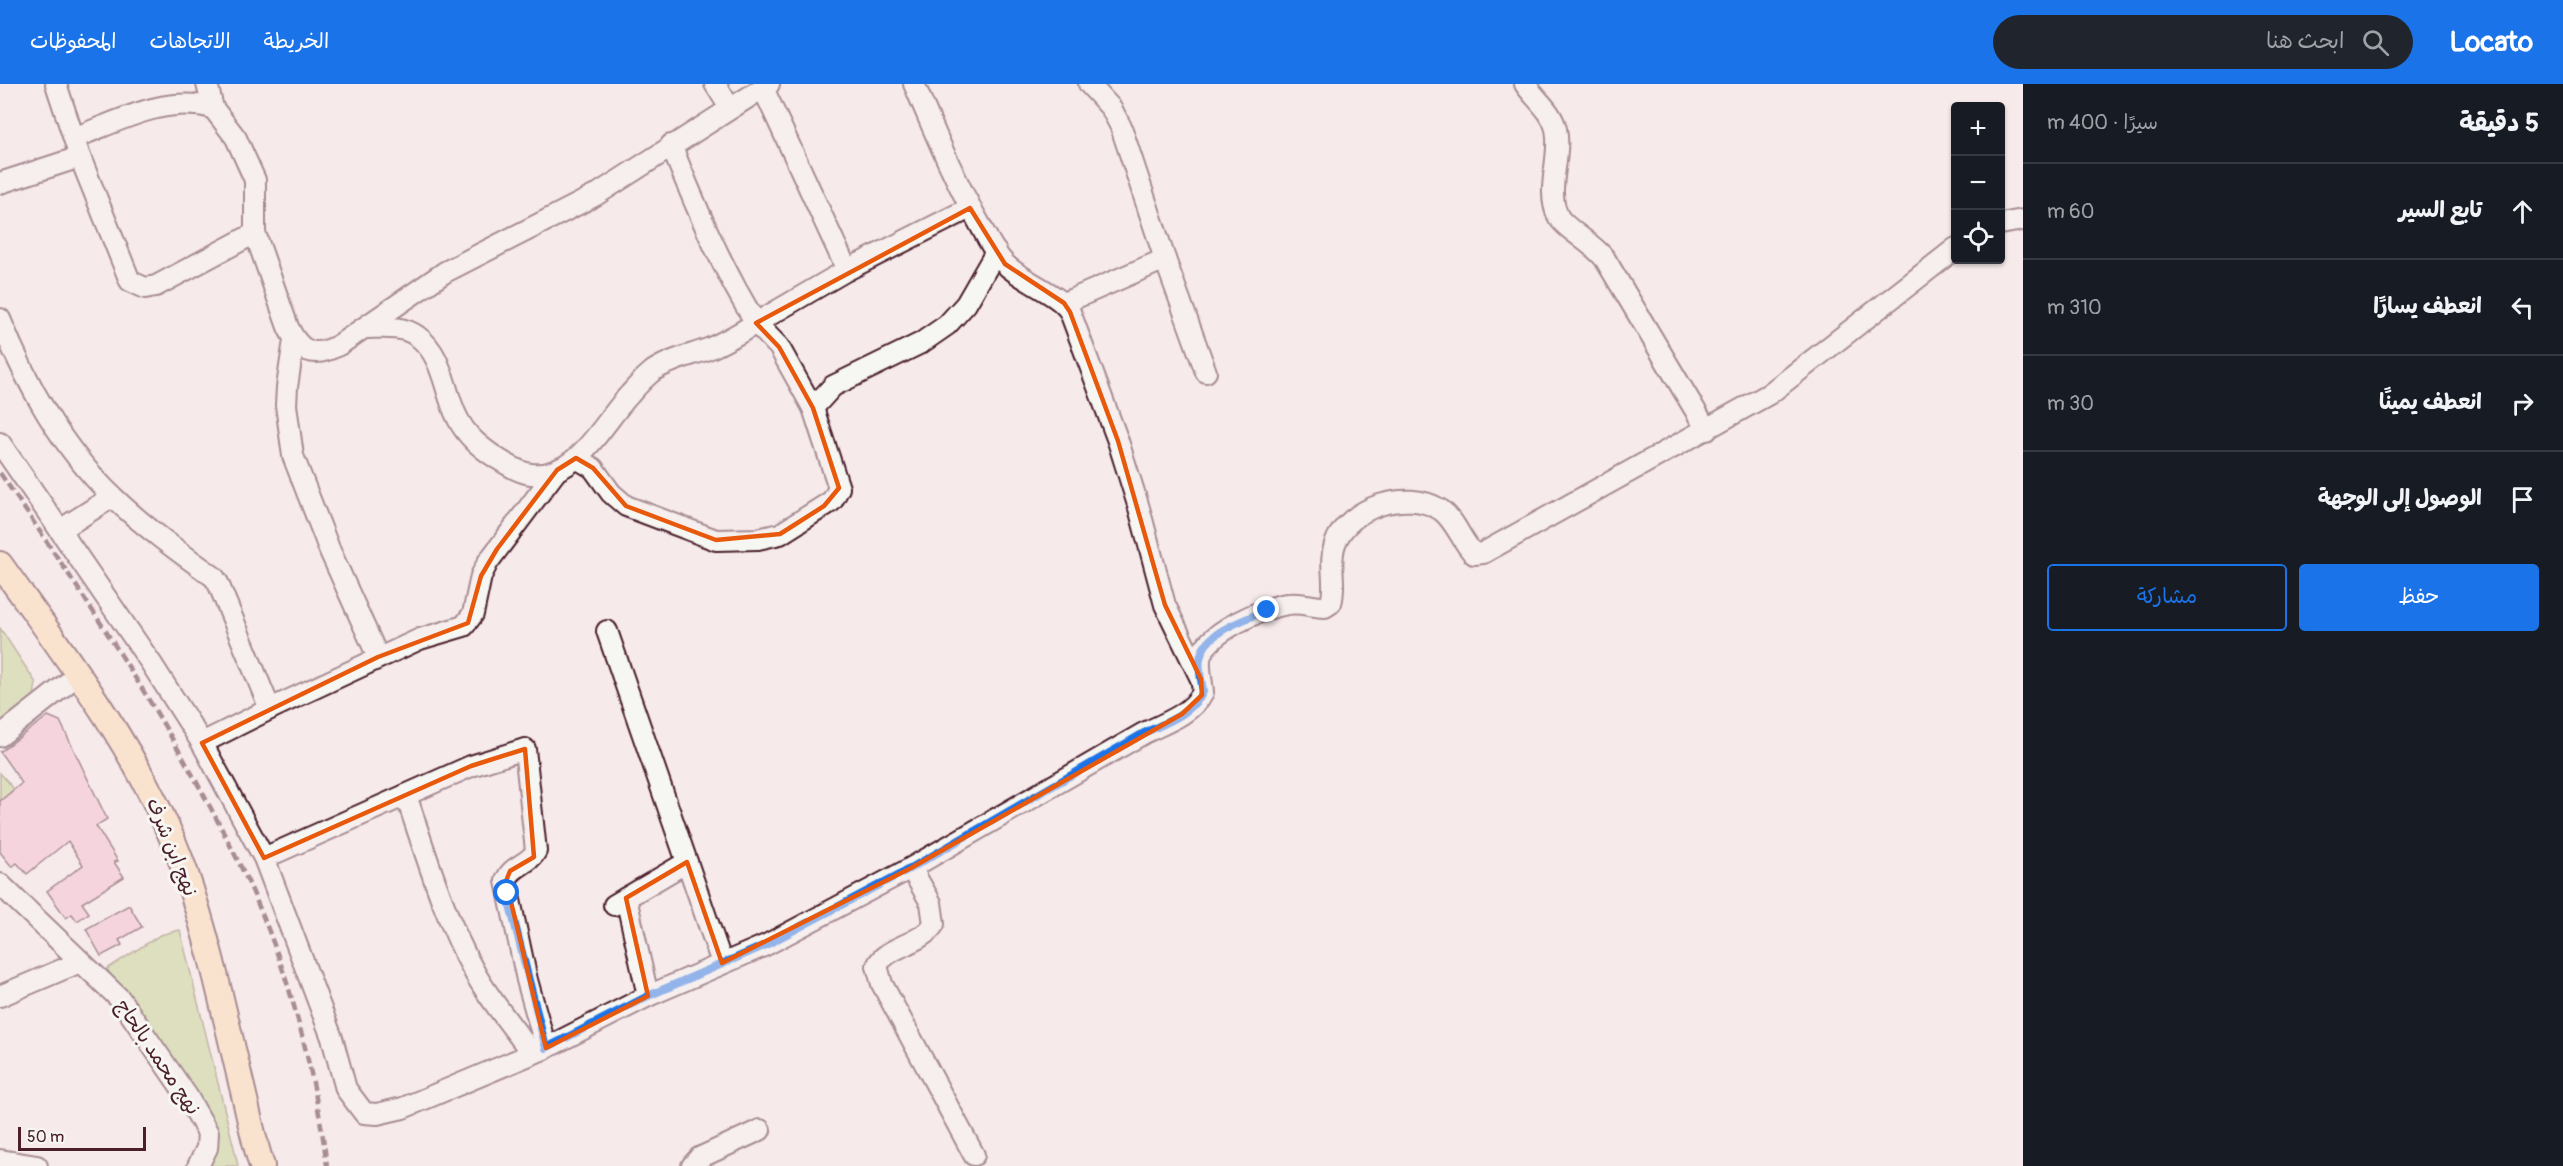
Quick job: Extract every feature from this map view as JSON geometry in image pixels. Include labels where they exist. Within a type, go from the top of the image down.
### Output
[{"type":"main road","name":"نهج ابن شرف","points":[[0,564],[79,674],[143,780],[184,870],[214,970],[262,1166]]},
{"type":"street","points":[[56,84],[80,157],[130,281],[145,288],[166,282],[255,233]]},
{"type":"street","points":[[207,84],[213,108],[236,138],[255,180],[255,233],[294,340],[286,405],[293,456],[330,551],[378,657]]},
{"type":"street","points":[[715,84],[730,108]]},
{"type":"street","points":[[914,84],[970,208],[996,252],[1005,264],[1021,277],[1064,303],[1070,312],[1118,441],[1165,605],[1201,679]]},
{"type":"street","points":[[1089,84],[1111,108],[1121,127],[1165,260],[1206,372]]},
{"type":"street","points":[[1525,84],[1550,115],[1556,129],[1555,185],[1558,215],[1565,224],[1593,245],[1605,260],[1707,430]]},
{"type":"street","points":[[294,340],[306,350],[326,352],[445,272],[596,195],[766,86],[847,270]]},
{"type":"street","points":[[74,138],[174,103],[213,108]]},
{"type":"street","points":[[576,458],[592,468],[619,502],[646,516],[716,540],[768,538],[794,526],[832,501],[839,488],[813,408],[778,347],[756,323],[730,282],[671,145]]},
{"type":"street","points":[[0,183],[80,157]]},
{"type":"street","points":[[364,328],[402,329],[417,336],[427,345],[444,379],[456,415],[464,429],[484,449],[509,466],[529,474],[540,474],[557,470],[576,458],[629,395],[652,372],[672,361],[720,344],[847,270],[970,208]]},
{"type":"street","points":[[2005,223],[2023,220]]},
{"type":"street","points":[[813,408],[833,386],[921,343],[947,325],[966,304],[996,252]]},
{"type":"street","points":[[0,443],[202,742],[264,858],[332,1038],[346,1089],[364,1113],[377,1114],[403,1108],[539,1051],[648,996],[766,945],[911,868],[1144,733],[1182,714],[1202,695],[1200,658],[1205,646],[1221,632],[1285,604],[1298,603],[1325,607],[1331,603],[1332,557],[1339,534],[1344,526],[1353,519],[1391,502],[1410,501],[1439,509],[1452,522],[1472,551],[1479,554],[1769,394],[1951,252]]},
{"type":"street","points":[[1064,303],[1165,260]]},
{"type":"street","points":[[0,319],[31,387],[51,422],[73,452],[112,496],[214,577],[222,590],[270,709]]},
{"type":"street","points":[[202,742],[378,657],[420,639],[452,631],[468,623],[473,614],[481,576],[488,562],[557,470]]},
{"type":"street","points":[[60,530],[112,496]]},
{"type":"street","points":[[607,631],[722,963]]},
{"type":"street","points":[[0,736],[79,674]]},
{"type":"street","points":[[264,858],[471,766],[525,749],[536,851],[532,858],[510,871],[506,881],[539,1051]]},
{"type":"street","points":[[406,795],[439,889],[471,966],[484,989],[539,1051]]},
{"type":"street","points":[[648,996],[620,901],[687,862]]},
{"type":"street","points":[[911,868],[931,903],[934,924],[924,936],[883,957],[877,966],[878,972],[882,984],[974,1155]]},
{"type":"street","name":"نهج محمد بالحاج","points":[[0,884],[120,999],[187,1096],[208,1132],[207,1149],[198,1166]]},
{"type":"street","points":[[0,996],[80,962]]},
{"type":"street","points":[[692,1166],[699,1158],[760,1130]]},
{"type":"street","points":[[0,1161],[37,1166]]},
{"type":"highlighted area","points":[[970,208],[1005,264],[1064,303],[1070,312],[1118,441],[1165,605],[1201,679],[1202,695],[1182,714],[911,868],[722,963],[687,862],[626,898],[648,996],[546,1048],[506,881],[510,871],[534,857],[525,749],[471,766],[264,858],[202,743],[378,657],[468,623],[481,576],[497,549],[557,470],[576,458],[593,468],[626,506],[716,540],[780,534],[824,506],[839,488],[813,408],[779,347],[756,323]]},
{"type":"green space","points":[[0,628],[36,683],[34,696],[0,723]]},
{"type":"green space","points":[[0,773],[14,789],[0,801]]},
{"type":"green space","points":[[180,930],[238,1166],[207,1166],[207,1116],[107,969],[160,935]]},
{"type":"building","points":[[48,716],[60,721],[107,819],[96,826],[118,861],[114,862],[124,877],[82,903],[89,913],[77,921],[72,914],[66,918],[47,891],[83,865],[68,841],[27,874],[17,863],[12,867],[0,852],[0,801],[22,783],[0,752]]},
{"type":"building","points":[[129,905],[142,927],[119,940],[122,945],[101,956],[86,929]]},
{"type":"railway","points":[[0,473],[97,617],[158,715],[215,815],[241,867],[272,938],[296,1013],[314,1090],[327,1166]]},
{"type":"route","points":[[507,893],[527,980],[546,1048],[648,996],[766,945],[911,868],[1144,733],[1189,710],[1203,692],[1200,658],[1205,646],[1221,632],[1267,610]]}]
